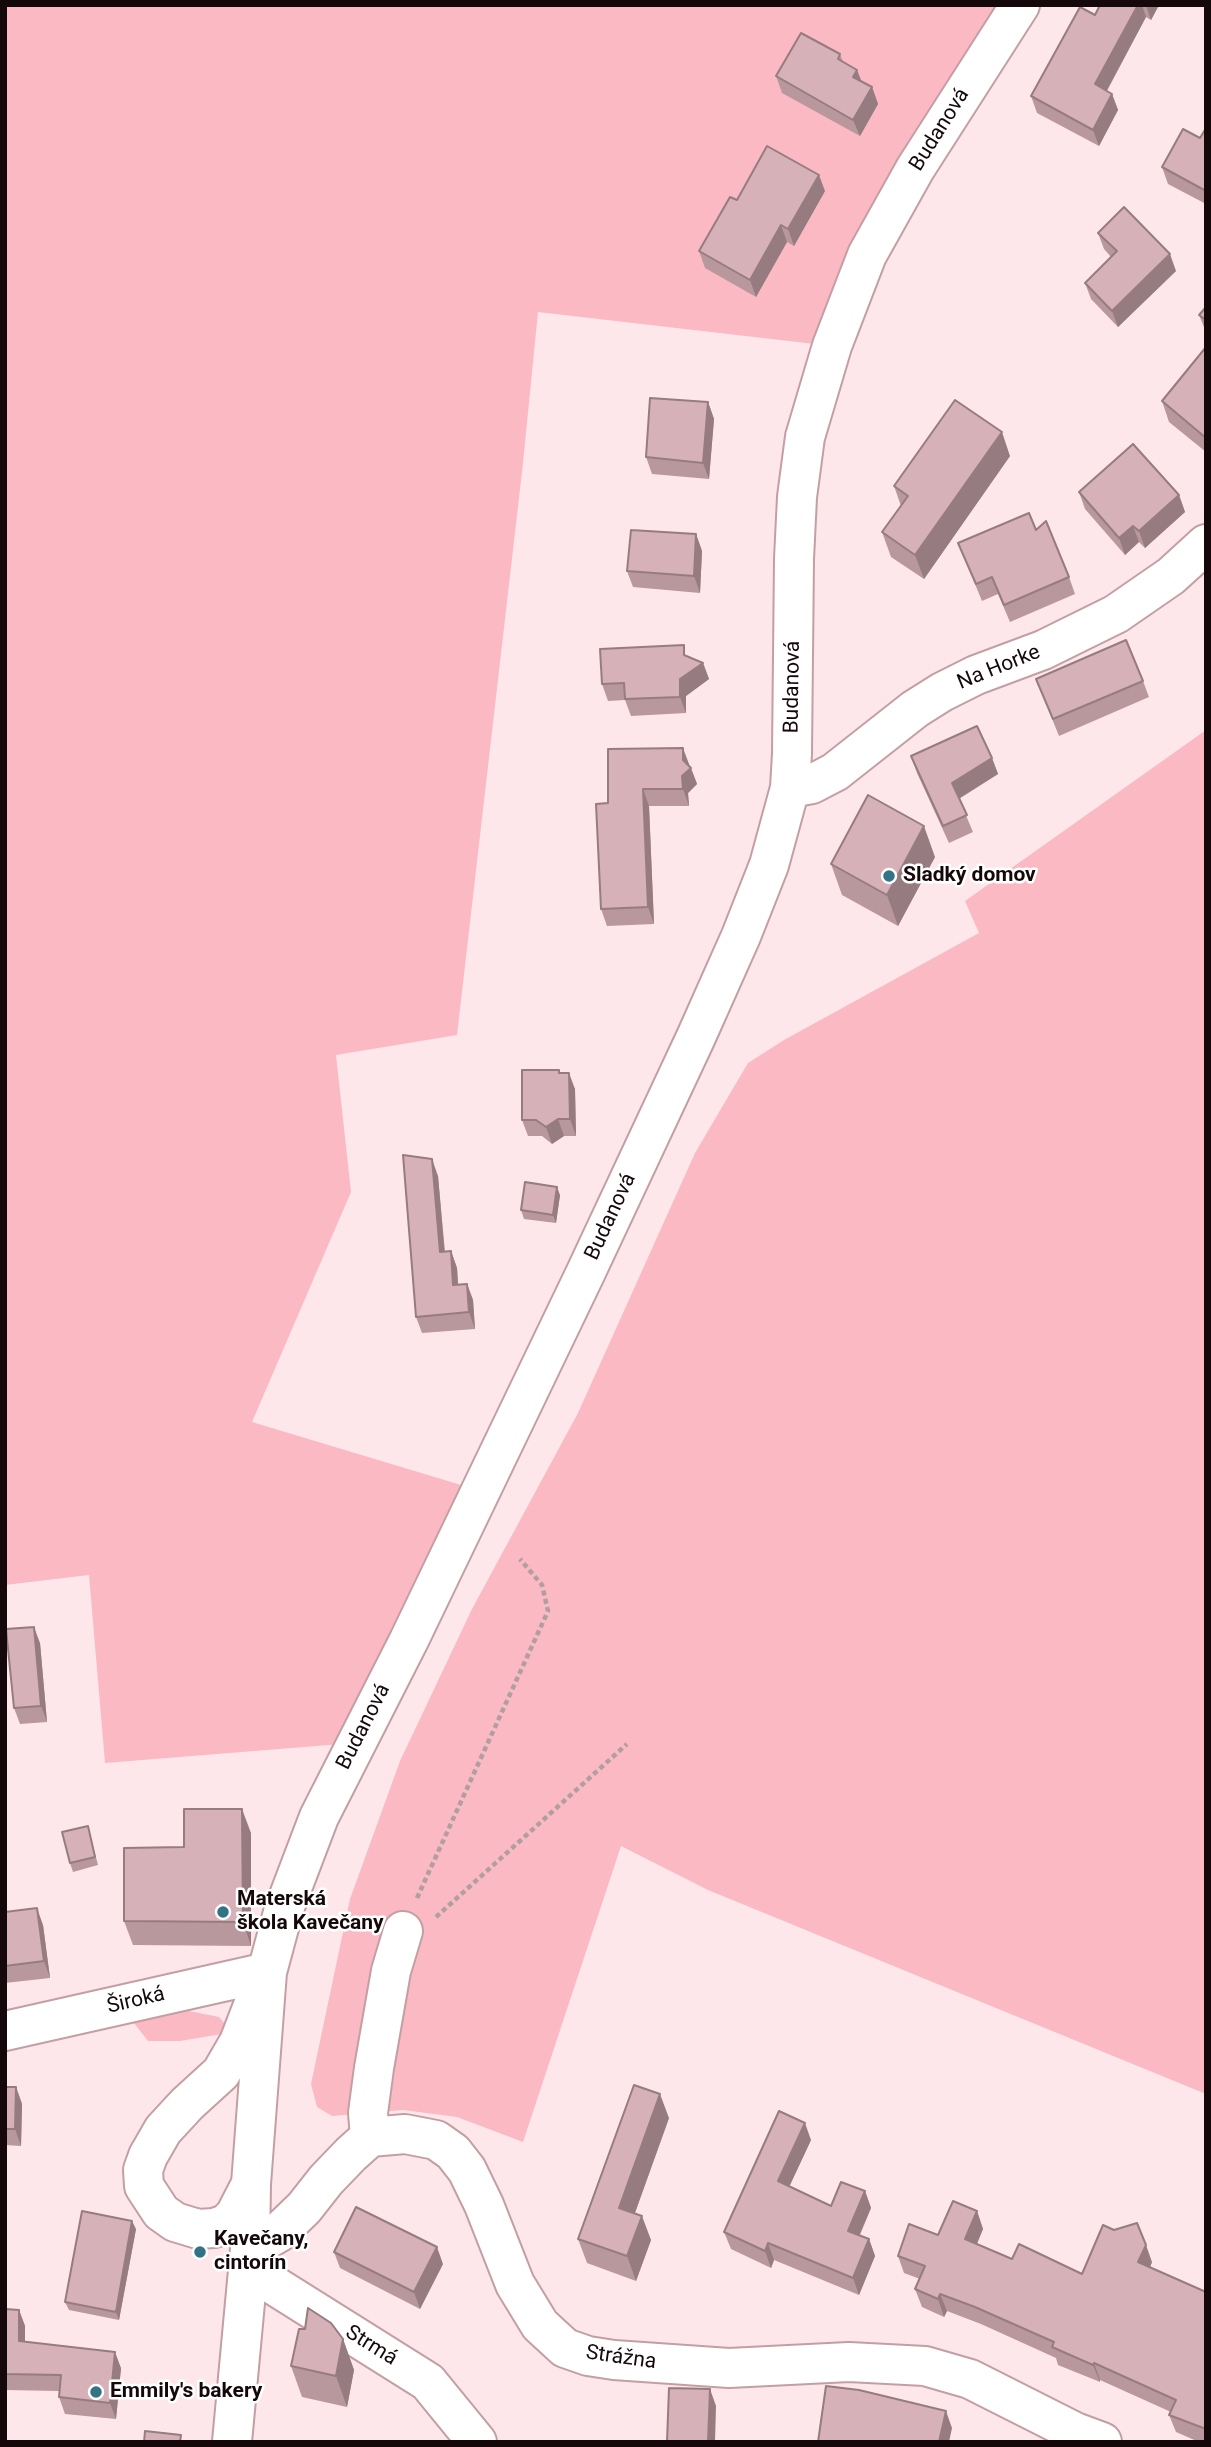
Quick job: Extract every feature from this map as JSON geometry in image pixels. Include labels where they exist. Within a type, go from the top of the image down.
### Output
[{"type":"street","name":"Budanová","points":[[232,2442],[249,2259],[251,2183],[267,1972],[284,1909],[319,1817],[481,1491],[696,1037],[769,865],[790,788],[794,559],[797,497],[805,437],[832,346],[867,255],[915,169],[1020,5]]},
{"type":"street","name":"Na Horke","points":[[790,788],[811,784],[835,772],[915,709],[942,692],[976,675],[1043,650],[1116,614],[1171,576],[1206,544]]},
{"type":"street","points":[[249,2259],[304,2208],[326,2180],[370,2137],[368,2113],[374,2068],[400,1942]]},
{"type":"street","name":"Široká","points":[[5,2031],[267,1972]]},
{"type":"street","points":[[251,2183],[235,2215],[226,2224],[198,2229],[175,2222],[161,2212],[144,2186],[143,2170],[163,2130],[221,2073],[239,2042],[267,1972]]},
{"type":"street","name":"Strážna","points":[[370,2137],[405,2134],[436,2140],[453,2152],[467,2170],[484,2205],[515,2284],[540,2325],[565,2348],[588,2356],[614,2360],[729,2368],[849,2362],[925,2366],[970,2379],[1075,2432],[1102,2442]]},
{"type":"street","name":"Strmá","points":[[249,2259],[428,2382],[477,2442]]},
{"type":"path","points":[[400,1942],[548,1611],[542,1585],[520,1559]]},
{"type":"path","points":[[400,1942],[627,1744]]},
{"type":"shaded area","points":[[5,5],[1020,5],[832,346],[538,312],[457,1035],[336,1055],[351,1192],[252,1422],[481,1491],[354,1743],[105,1763],[89,1575],[5,1585]]},
{"type":"shaded area","points":[[1206,730],[1206,2094],[708,1890],[621,1846],[523,2142],[457,2117],[403,2110],[332,2116],[317,2107],[311,2084],[350,1899],[400,1761],[472,1609],[578,1413],[695,1153],[748,1063],[784,1040],[979,933],[965,901]]},
{"type":"shaded area","points":[[184,2010],[219,2017],[227,2026],[222,2034],[180,2041],[148,2041],[127,2014]]},
{"type":"building","points":[[1100,5],[1138,5],[1095,84],[1112,94],[1093,130],[1031,96],[1080,7],[1095,15]]},
{"type":"building","points":[[801,33],[840,54],[838,59],[857,70],[853,77],[872,87],[853,120],[776,76]]},
{"type":"building","points":[[1206,128],[1206,191],[1162,167],[1183,129],[1200,138]]},
{"type":"building","points":[[767,146],[819,175],[788,229],[781,225],[750,280],[699,251],[730,197],[737,200]]},
{"type":"building","points":[[1124,207],[1170,254],[1112,311],[1085,283],[1117,251],[1098,233]]},
{"type":"building","points":[[1206,307],[1206,320],[1199,315]]},
{"type":"building","points":[[1206,347],[1206,438],[1162,401]]},
{"type":"building","points":[[650,398],[708,402],[703,463],[646,457]]},
{"type":"building","points":[[955,400],[1002,432],[915,555],[882,532],[908,496],[894,486]]},
{"type":"building","points":[[1133,444],[1179,495],[1139,531],[1133,526],[1119,538],[1079,492]]},
{"type":"building","points":[[1029,513],[1036,530],[1046,521],[1069,577],[1004,605],[992,577],[976,584],[958,543]]},
{"type":"building","points":[[631,530],[696,534],[694,576],[627,571]]},
{"type":"building","points":[[1126,640],[1143,681],[1053,719],[1036,679]]},
{"type":"building","points":[[684,645],[684,655],[703,663],[680,679],[680,697],[625,699],[624,683],[602,684],[600,649]]},
{"type":"building","points":[[977,726],[992,758],[952,783],[967,815],[943,826],[911,756]]},
{"type":"building","points":[[683,748],[683,760],[691,768],[682,776],[683,789],[643,789],[648,907],[601,909],[596,804],[608,803],[608,749]]},
{"type":"building","points":[[868,795],[924,826],[887,895],[831,864]]},
{"type":"building","points":[[522,1070],[559,1070],[559,1073],[569,1073],[570,1119],[558,1119],[546,1127],[536,1120],[522,1120]]},
{"type":"building","points":[[403,1155],[432,1159],[440,1252],[451,1251],[453,1285],[467,1284],[469,1312],[416,1317]]},
{"type":"building","points":[[525,1182],[557,1187],[553,1215],[521,1210]]},
{"type":"building","points":[[34,1627],[41,1706],[14,1708],[6,1629]]},
{"type":"building","points":[[184,1809],[242,1809],[243,1922],[124,1921],[124,1848],[184,1847]]},
{"type":"building","points":[[88,1826],[95,1857],[70,1863],[62,1832]]},
{"type":"building","points":[[37,1908],[44,1961],[5,1966],[5,1912]]},
{"type":"building","points":[[634,2085],[660,2094],[619,2208],[642,2216],[627,2256],[578,2239]]},
{"type":"building","points":[[5,2087],[16,2087],[15,2129],[5,2129]]},
{"type":"building","points":[[779,2111],[805,2123],[778,2181],[831,2206],[841,2182],[865,2191],[848,2231],[869,2239],[853,2278],[768,2243],[765,2251],[724,2232]]},
{"type":"building","points":[[953,2201],[977,2211],[965,2239],[1012,2259],[1019,2244],[1082,2274],[1103,2225],[1114,2230],[1137,2223],[1146,2245],[1138,2262],[1206,2292],[1206,2429],[1169,2415],[1176,2400],[1052,2347],[1054,2342],[975,2307],[940,2294],[938,2299],[915,2289],[925,2266],[898,2256],[909,2224],[938,2235]]},
{"type":"building","points":[[356,2207],[437,2247],[414,2292],[334,2252]]},
{"type":"building","points":[[82,2211],[132,2221],[116,2312],[65,2302]]},
{"type":"building","points":[[308,2308],[331,2323],[343,2339],[336,2376],[291,2366],[299,2329],[305,2329]]},
{"type":"building","points":[[5,2309],[19,2310],[19,2341],[115,2352],[110,2403],[59,2397],[61,2375],[5,2374]]},
{"type":"building","points":[[826,2386],[859,2390],[946,2411],[939,2442],[818,2442]]},
{"type":"building","points":[[669,2388],[710,2389],[708,2442],[667,2442]]},
{"type":"building","points":[[145,2431],[181,2435],[180,2442],[144,2442]]},
{"type":"place","name":"Sladký domov","points":[[889,876]]},
{"type":"place","name":"Materská škola Kavečany","points":[[223,1912]]},
{"type":"place","name":"Kavečany, cintorín","points":[[200,2252]]},
{"type":"place","name":"Emmily's bakery","points":[[96,2392]]}]
